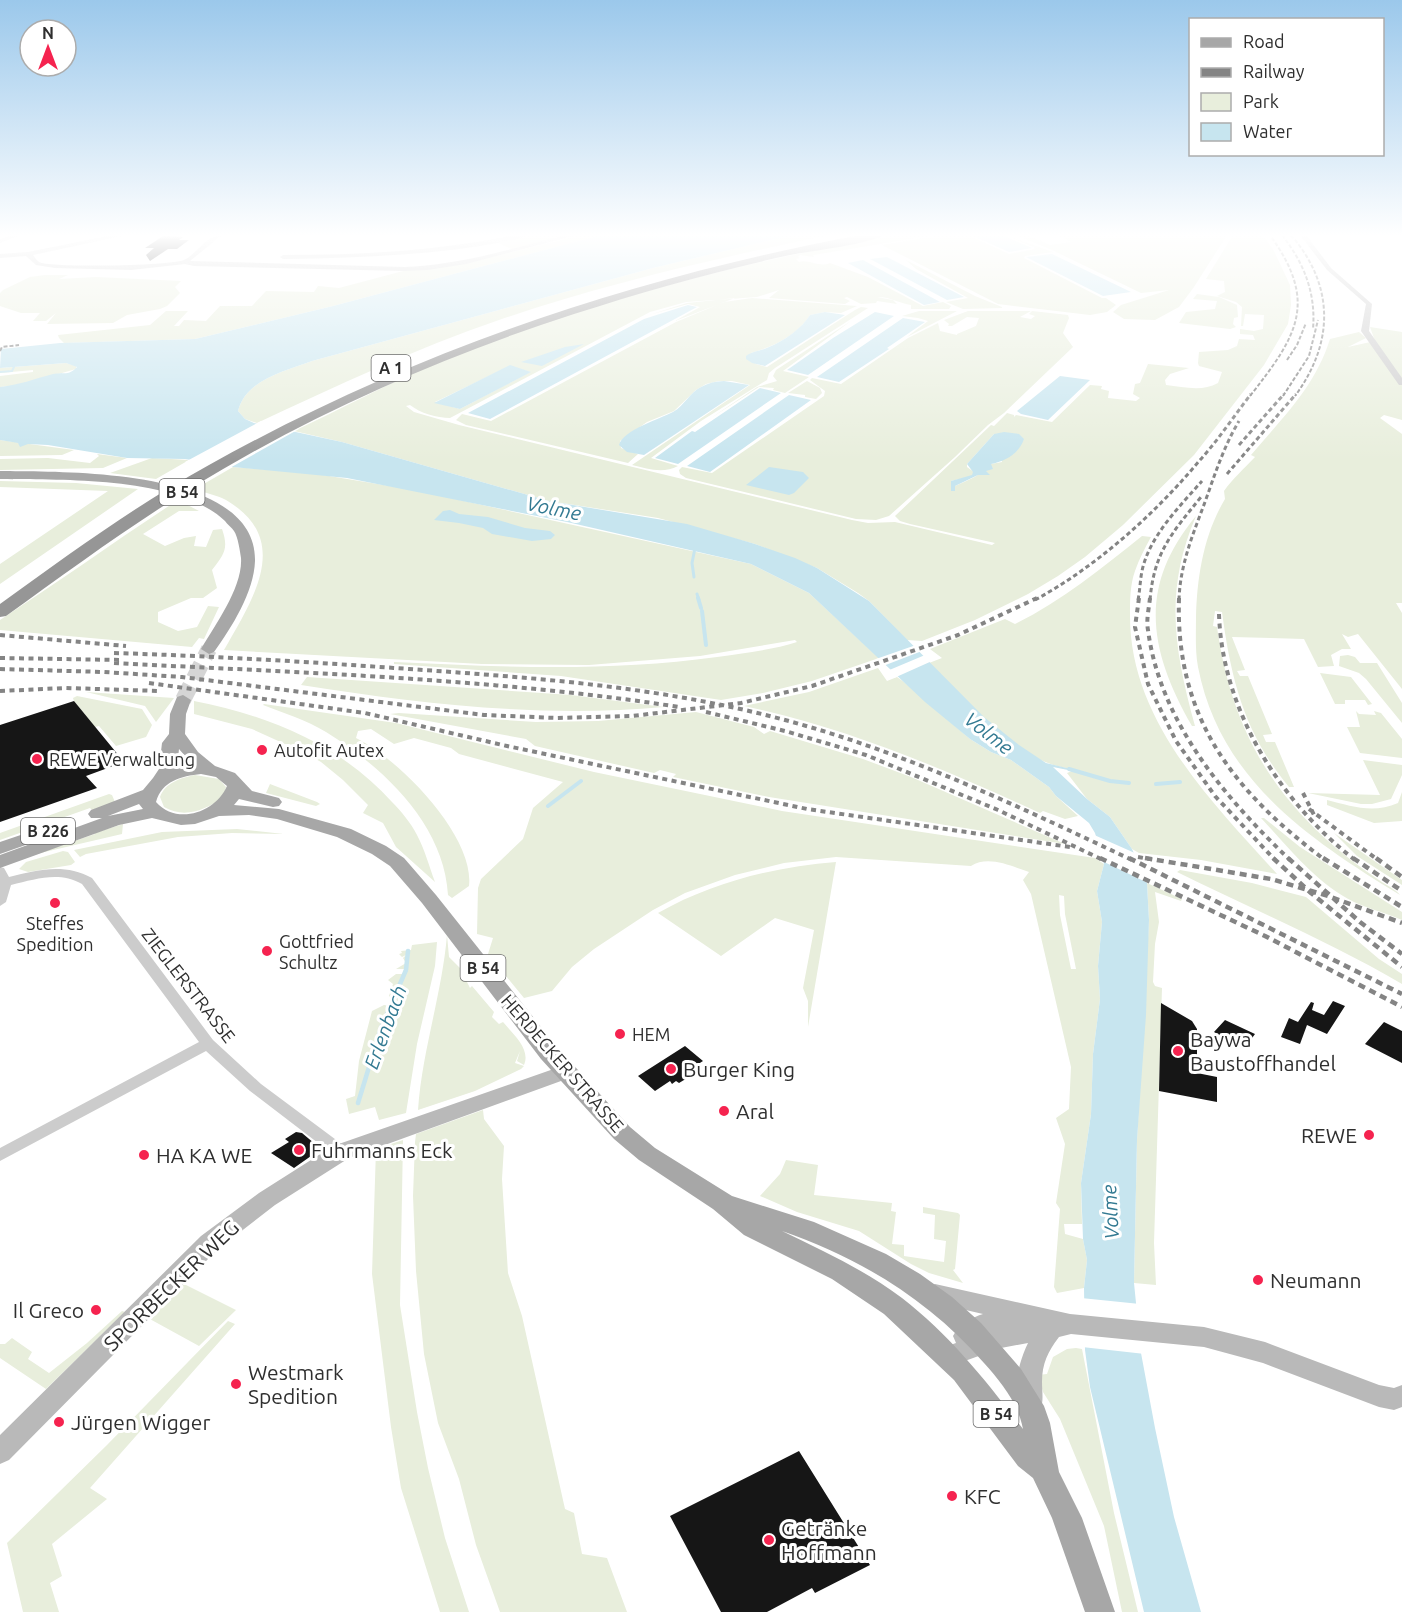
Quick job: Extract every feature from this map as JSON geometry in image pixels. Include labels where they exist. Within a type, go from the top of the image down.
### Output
[{"type":"highway","name":"A 1","points":[[0,595],[137,500],[192,466],[286,416],[421,355],[545,310]]},
{"type":"highway","name":"A 1","points":[[0,612],[156,504],[213,468],[302,420],[429,361],[571,310]]},
{"type":"main road","name":"B 54","points":[[0,475],[103,478],[152,485],[198,499],[227,515],[242,532],[246,542],[248,560],[241,588],[209,649]]},
{"type":"main road","points":[[155,812],[147,803],[154,788],[168,769],[171,743],[177,734],[178,714],[183,700]]},
{"type":"main road","name":"HERDECKER STRASSE","points":[[177,734],[192,756],[209,770],[228,775],[236,786],[250,797],[325,817],[340,824],[344,833]]},
{"type":"main road","points":[[154,788],[183,772],[209,770]]},
{"type":"main road","points":[[215,811],[230,799],[236,786]]},
{"type":"main road","name":"B 226","points":[[0,848],[154,788]]},
{"type":"main road","name":"HERDECKER STRASSE","points":[[155,812],[170,818],[181,819],[215,811],[249,810],[279,814],[344,833],[379,850],[397,862],[429,899],[565,1072],[589,1100],[635,1144],[722,1202],[753,1227],[841,1272],[872,1292],[914,1324],[948,1356]]},
{"type":"main road","name":"B 226","points":[[0,862],[114,820],[155,812]]},
{"type":"main road","name":"HERDECKER STRASSE","points":[[722,1202],[766,1215],[836,1241],[893,1269],[932,1294],[979,1336]]},
{"type":"main road","name":"B 54","points":[[979,1336],[1031,1407],[1039,1431],[1045,1470],[1066,1515],[1100,1612]]},
{"type":"main road","name":"B 54","points":[[948,1356],[993,1409],[1028,1457],[1045,1470]]},
{"type":"street","points":[[1368,310],[1365,331],[1402,383]]},
{"type":"street","name":"ZIEGLERSTRASSE","points":[[3,877],[62,872],[76,874],[87,881],[208,1044],[222,1059],[341,1152]]},
{"type":"street","points":[[0,902],[3,877]]},
{"type":"street","points":[[0,1155],[208,1044]]},
{"type":"street","name":"SPORBECKER WEG","points":[[0,1452],[209,1243],[267,1199],[341,1152],[565,1072]]},
{"type":"street","points":[[932,1294],[1007,1310],[1051,1323],[1204,1337],[1266,1353],[1370,1393],[1400,1401]]},
{"type":"street","points":[[948,1356],[979,1336],[1051,1323]]},
{"type":"street","name":"B 54","points":[[1031,1407],[1030,1364],[1051,1323]]},
{"type":"green space","points":[[13,310],[153,310],[127,315],[113,323],[47,324],[56,313],[46,321],[33,321],[40,313],[21,313]]},
{"type":"green space","points":[[216,310],[315,310],[195,339],[64,343],[58,335],[150,325],[166,311],[188,311],[174,326],[179,326],[184,320],[206,321]]},
{"type":"green space","points":[[498,310],[530,310],[407,355],[257,423],[245,419],[238,411],[242,400],[258,384],[279,373],[312,361]]},
{"type":"green space","points":[[582,310],[656,310],[450,418],[434,416],[410,405],[406,406],[414,412],[459,425],[852,520],[868,523],[895,522],[992,545],[995,543],[910,524],[900,521],[895,516],[991,425],[994,426],[1007,413],[1014,417],[1016,415],[1052,422],[1090,385],[1102,386],[1101,389],[1109,391],[1108,398],[1136,401],[1140,398],[1133,394],[1135,384],[1140,383],[1148,364],[1189,368],[1170,374],[1165,380],[1166,385],[1186,388],[1212,386],[1218,383],[1222,372],[1199,366],[1199,352],[1228,350],[1237,346],[1239,339],[1255,340],[1253,335],[1240,334],[1240,329],[1254,331],[1263,329],[1264,315],[1245,314],[1243,326],[1241,326],[1242,310],[1290,310],[1288,324],[1264,365],[1194,455],[1123,525],[1085,557],[1028,594],[975,620],[922,641],[907,640],[869,601],[817,568],[755,544],[658,518],[549,501],[342,442],[294,431],[399,379],[548,321]],"holes":[[[510,366],[530,372],[460,409],[435,402]],[[994,434],[1002,462],[991,464],[979,474],[955,486],[951,481],[972,476],[974,472],[967,467],[967,464]]]},
{"type":"green space","points":[[694,310],[703,310],[675,321]]},
{"type":"green space","points":[[704,310],[847,310],[841,313],[825,312],[810,315],[792,334],[751,353],[756,364],[767,367],[855,310],[865,310],[775,368],[769,373],[767,380],[701,421],[651,458],[678,466],[667,470],[632,465],[750,385],[719,381],[706,384],[696,390],[674,411],[647,422],[620,441],[621,448],[638,454],[628,463],[466,425],[456,420],[462,414],[491,421],[676,322]]},
{"type":"green space","points":[[1050,310],[1109,310],[1090,315]]},
{"type":"green space","points":[[1173,310],[1155,320],[1124,319],[1113,312]]},
{"type":"green space","points":[[1237,310],[1238,317],[1234,318],[1233,324],[1236,327],[1230,329],[1179,323],[1186,312]]},
{"type":"green space","points":[[919,311],[957,311],[907,337],[928,321],[902,316]]},
{"type":"green space","points":[[968,311],[1031,311],[1020,317],[1031,319],[1035,316],[1029,314],[1032,311],[1068,315],[1063,333],[1073,347],[1004,413],[889,516],[876,520],[856,519],[686,478],[680,474],[679,470],[682,467],[712,473],[824,396],[825,391],[810,380],[812,378],[841,384],[908,338],[938,323],[940,331],[957,335],[976,326],[979,318],[967,317],[952,326],[948,326],[949,324],[944,320]]},
{"type":"green space","points":[[851,321],[783,371],[809,377],[785,393],[773,390],[774,388],[759,387],[711,418],[757,387],[777,381],[773,376],[776,370]]},
{"type":"green space","points":[[1370,327],[1402,332],[1402,420],[1384,415],[1380,418],[1402,434],[1402,603],[1396,603],[1402,613],[1402,689],[1358,634],[1348,637],[1342,634],[1351,649],[1342,649],[1331,655],[1334,666],[1318,667],[1304,639],[1232,637],[1245,670],[1237,671],[1240,676],[1248,676],[1272,734],[1263,735],[1266,742],[1275,742],[1294,787],[1289,787],[1274,767],[1250,726],[1235,683],[1222,612],[1215,611],[1213,626],[1217,627],[1223,660],[1241,721],[1270,775],[1288,800],[1310,824],[1335,847],[1400,895],[1333,852],[1302,828],[1273,802],[1248,774],[1226,742],[1209,707],[1198,667],[1196,649],[1200,571],[1212,526],[1225,499],[1224,491],[1255,457],[1251,455],[1307,387],[1324,356],[1330,339],[1359,332],[1366,338],[1348,347],[1375,341]]},
{"type":"green space","points":[[66,363],[76,366],[76,369],[20,385],[0,387],[0,376],[33,372],[33,370],[0,373],[0,368]]},
{"type":"green space","points":[[807,381],[820,388],[822,393],[816,399],[788,393]]},
{"type":"green space","points":[[0,440],[74,450],[62,455],[0,456]]},
{"type":"green space","points":[[97,454],[127,458],[103,468],[0,470],[0,459],[48,458],[90,463],[99,456]]},
{"type":"green space","points":[[152,458],[189,460],[156,479],[110,473]]},
{"type":"green space","points":[[233,467],[311,473],[414,490],[751,564],[809,593],[879,658],[812,681],[721,700],[561,676],[394,664],[394,662],[515,667],[636,665],[717,657],[797,642],[795,640],[700,656],[589,665],[482,664],[224,650],[255,591],[261,571],[263,552],[258,533],[247,516],[226,500],[195,489]]},
{"type":"green space","points":[[0,481],[76,483],[138,489],[0,584],[0,564],[108,491],[0,487]]},
{"type":"green space","points":[[178,500],[199,511],[179,511],[143,534],[165,546],[196,536],[194,546],[206,547],[213,530],[222,529],[225,547],[212,570],[217,588],[203,598],[191,598],[158,612],[158,622],[178,631],[197,627],[208,606],[219,607],[204,639],[199,638],[192,647],[0,630],[0,620]]},
{"type":"green space","points":[[1196,516],[1179,570],[1176,595],[1178,645],[1195,726],[1192,726],[1166,671],[1159,644],[1156,618],[1158,593],[1165,568],[1177,542]]},
{"type":"green space","points":[[1142,536],[1151,537],[1133,576],[1130,616],[1134,654],[1144,690],[1159,725],[1179,757],[1227,818],[1277,874],[1201,860],[1139,853],[1132,849],[1110,817],[1087,799],[1067,773],[1072,771],[1071,769],[1048,763],[1017,745],[985,719],[929,663],[942,658],[930,649],[1005,619],[1015,624],[1049,605]]},
{"type":"green space","points":[[1340,656],[1355,657],[1360,663],[1377,663],[1402,703],[1402,723],[1366,679],[1359,673],[1339,666]]},
{"type":"green space","points":[[878,668],[887,681],[897,677],[904,682],[970,739],[991,752],[1011,760],[1049,787],[1078,816],[1065,819],[1043,811],[1040,813],[895,751],[821,726],[744,706],[809,692]]},
{"type":"green space","points":[[1320,673],[1351,677],[1372,704],[1368,705],[1365,700],[1345,700],[1345,704],[1335,704]]},
{"type":"green space","points":[[307,677],[571,695],[664,707],[573,711],[482,707],[391,698],[301,685]]},
{"type":"green space","points":[[86,692],[174,698],[156,722],[145,706]]},
{"type":"green space","points":[[77,696],[142,709],[152,725],[146,737],[116,746],[99,726],[95,727],[74,701],[73,698]]},
{"type":"green space","points":[[194,701],[276,724],[302,735],[350,764],[372,782],[409,822],[422,846],[435,882],[396,847],[383,823],[363,813],[368,805],[321,762],[252,729],[194,714]]},
{"type":"green space","points":[[263,705],[396,723],[594,772],[782,811],[1095,858],[1104,864],[1097,891],[1102,922],[1098,966],[1100,999],[1093,1054],[1091,1114],[1081,1183],[1082,1224],[1064,1224],[1065,1234],[1083,1239],[1087,1260],[1084,1288],[1057,1293],[1054,1287],[1060,1209],[1056,1203],[1065,1144],[1056,1118],[1069,1109],[1071,1067],[1031,894],[1023,880],[1029,872],[992,861],[971,866],[836,857],[784,863],[735,875],[685,893],[653,910],[594,949],[572,967],[552,991],[524,998],[488,954],[493,938],[477,934],[478,888],[481,879],[523,839],[533,808],[563,782],[459,754],[451,748],[414,738],[394,744],[371,729],[358,731],[356,738],[373,748],[412,780],[447,822],[460,845],[468,866],[469,886],[452,898],[448,895],[444,869],[435,844],[423,821],[389,780],[369,762],[326,732],[303,720]],"holes":[[[1059,895],[1064,896],[1065,914],[1076,969],[1071,969],[1060,915]]]},
{"type":"green space","points":[[1356,711],[1359,714],[1376,715],[1374,711],[1381,713],[1402,739],[1402,758],[1360,753],[1347,727],[1360,727]]},
{"type":"green space","points":[[696,712],[754,727],[764,734],[770,731],[863,759],[911,777],[1065,844],[769,797],[673,777],[676,774],[660,770],[654,773],[535,746],[526,739],[390,714],[536,722],[598,721]]},
{"type":"green space","points":[[1363,760],[1402,765],[1402,775],[1391,799],[1372,804],[1361,804],[1308,793],[1380,795]]},
{"type":"green space","points":[[195,775],[219,779],[226,787],[223,798],[194,812],[172,811],[164,807],[160,797],[165,788]]},
{"type":"green space","points":[[270,784],[320,804],[316,806],[266,793]]},
{"type":"green space","points":[[1402,792],[1402,821],[1374,823],[1327,805],[1327,800],[1362,808],[1380,808],[1398,803]]},
{"type":"green space","points":[[109,794],[115,802],[92,810],[90,808],[0,840],[0,833]]},
{"type":"green space","points":[[1261,818],[1300,847],[1402,912],[1402,920],[1354,902],[1328,886]]},
{"type":"green space","points":[[123,824],[122,834],[36,854],[95,833]]},
{"type":"green space","points":[[237,829],[284,834],[232,833],[178,837],[80,857],[74,850],[162,832]]},
{"type":"green space","points":[[1334,833],[1402,880],[1402,885],[1357,856]]},
{"type":"green space","points":[[63,851],[68,852],[75,862],[71,865],[28,872],[19,869],[26,862]]},
{"type":"green space","points":[[836,862],[808,1027],[808,1001],[803,988],[814,930],[775,918],[721,956],[658,913],[700,893],[744,878],[813,864]]},
{"type":"green space","points":[[1180,870],[1252,883],[1306,897],[1379,959],[1402,974],[1402,984],[1319,940],[1177,872]]},
{"type":"green space","points":[[1147,883],[1182,899],[1181,901],[1155,892],[1159,922],[1153,982],[1155,986],[1162,988],[1154,1243],[1156,1285],[1134,1283],[1137,1140],[1149,920]]},
{"type":"green space","points":[[447,935],[449,957],[460,968],[470,988],[472,986],[494,1012],[492,1017],[499,1024],[503,1022],[516,1037],[523,1048],[526,1059],[524,1065],[517,1061],[520,1051],[515,1063],[524,1066],[521,1069],[475,1091],[418,1110],[420,1088]]},
{"type":"green space","points":[[437,942],[435,966],[417,1044],[406,1113],[379,1120],[375,1107],[349,1114],[346,1099],[355,1096],[359,1061],[372,1011],[384,1005],[390,1006],[392,999],[389,996],[393,984],[388,980],[396,974],[403,974],[404,969],[396,969],[406,963],[403,958],[406,955],[402,957],[399,954],[402,953],[401,951],[411,950],[412,945]]},
{"type":"green space","points":[[483,1110],[484,1119],[504,1146],[502,1179],[508,1273],[522,1316],[565,1509],[574,1513],[582,1554],[607,1558],[627,1612],[500,1612],[476,1545],[459,1479],[438,1423],[424,1354],[416,1271],[413,1196],[416,1134]]},
{"type":"green space","points":[[403,1140],[400,1305],[428,1468],[445,1538],[469,1612],[440,1612],[401,1488],[391,1427],[372,1274],[376,1149]]},
{"type":"green space","points":[[786,1160],[818,1165],[814,1195],[892,1203],[891,1211],[896,1212],[892,1244],[904,1245],[904,1256],[944,1262],[946,1241],[934,1239],[935,1215],[923,1213],[923,1207],[958,1213],[960,1215],[955,1269],[953,1270],[963,1283],[929,1273],[911,1264],[859,1231],[797,1212],[760,1196],[780,1174]]},
{"type":"green space","points":[[184,1284],[236,1310],[199,1346],[148,1318]]},
{"type":"green space","points":[[122,1311],[125,1312],[46,1389],[0,1358],[0,1344],[5,1344],[12,1338],[32,1352],[28,1359],[49,1373]]},
{"type":"green space","points":[[228,1321],[235,1324],[90,1488],[107,1499],[52,1544],[62,1576],[50,1583],[59,1612],[23,1612],[7,1543]]},
{"type":"green space","points":[[1067,1349],[1082,1349],[1114,1513],[1138,1612],[1122,1612],[1104,1526],[1060,1419],[1043,1392],[1038,1375],[1047,1374],[1053,1357]]},
{"type":"water","name":"Volme","points":[[315,310],[498,310],[312,361],[279,373],[249,391],[238,411],[245,419],[254,423],[342,442],[549,501],[687,524],[755,544],[817,568],[869,601],[984,717],[1019,745],[1046,763],[1071,769],[1073,771],[1053,767],[1110,817],[1132,849],[1147,883],[1149,920],[1146,1015],[1137,1140],[1134,1283],[1141,1353],[1174,1517],[1201,1612],[1144,1612],[1090,1387],[1085,1350],[1084,1288],[1087,1260],[1083,1239],[1081,1183],[1091,1114],[1093,1054],[1100,999],[1098,966],[1102,922],[1097,891],[1104,864],[1095,833],[1089,823],[1056,796],[1049,787],[1011,760],[991,752],[970,739],[925,702],[809,593],[751,564],[567,522],[347,478],[233,467],[185,459],[127,458],[48,445],[28,444],[20,447],[18,443],[0,440],[0,387],[53,374],[69,373],[77,367],[66,363],[0,368],[1,349],[60,343],[195,339]]},
{"type":"water","points":[[672,310],[691,310],[490,419],[468,413],[644,319]]},
{"type":"water","points":[[825,312],[845,315],[765,366],[746,359],[749,354],[786,338],[810,315]]},
{"type":"water","points":[[875,312],[894,316],[808,375],[787,370],[833,338]]},
{"type":"water","points":[[903,318],[925,322],[839,382],[817,377]]},
{"type":"water","points":[[584,344],[542,366],[521,362],[565,347]]},
{"type":"water","points":[[510,365],[531,372],[460,409],[434,403]]},
{"type":"water","points":[[1060,376],[1090,380],[1048,420],[1017,411]]},
{"type":"water","points":[[724,381],[749,385],[644,455],[627,452],[619,445],[627,434],[673,412],[693,392],[709,383]]},
{"type":"water","points":[[760,388],[781,393],[678,464],[655,458],[692,431],[695,432]]},
{"type":"water","points":[[789,395],[811,400],[710,472],[687,466]]},
{"type":"water","points":[[1004,432],[1019,434],[1024,439],[1019,449],[1006,459],[991,464],[993,469],[986,471],[990,475],[978,475],[955,486],[955,491],[951,491],[951,481],[972,475],[973,472],[967,464],[994,434]]},
{"type":"water","points":[[769,467],[803,472],[809,478],[789,495],[746,485]]},
{"type":"water","points":[[450,510],[459,514],[488,517],[525,528],[550,531],[555,535],[551,539],[532,541],[492,534],[483,528],[434,520],[443,511]]},
{"type":"pier","points":[[261,421],[299,429],[228,469],[185,462]]},
{"type":"pier","points":[[916,645],[922,651],[883,666],[876,659]]},
{"type":"pier","points":[[925,655],[932,661],[894,678],[887,671]]},
{"type":"pier","points":[[1092,834],[1137,854],[1150,884],[1100,860]]},
{"type":"pier","points":[[1081,1298],[1140,1304],[1145,1354],[1082,1347]]},
{"type":"building","name":"REWE Verwaltung","points":[[74,701],[124,762],[86,776],[97,788],[0,822],[0,725]]},
{"type":"building","points":[[1333,1001],[1345,1006],[1327,1034],[1307,1025],[1300,1044],[1281,1037],[1289,1018],[1298,1022],[1311,1002],[1314,1003],[1312,1010],[1324,1015]]},
{"type":"building","name":"Baywa Baustoffhandel","points":[[1161,1003],[1192,1021],[1197,1029],[1197,1073],[1217,1077],[1217,1102],[1159,1091]]},
{"type":"building","name":"Baywa Baustoffhandel","points":[[1225,1020],[1255,1034],[1247,1045],[1240,1043],[1238,1046],[1214,1032]]},
{"type":"building","points":[[1384,1022],[1402,1031],[1402,1063],[1365,1044]]},
{"type":"building","name":"Burger King","points":[[685,1046],[703,1061],[684,1073],[689,1077],[679,1083],[676,1081],[672,1084],[670,1081],[655,1091],[638,1076]]},
{"type":"building","name":"Fuhrmanns Eck","points":[[296,1132],[302,1133],[321,1149],[294,1168],[271,1153],[289,1142],[285,1139]]},
{"type":"building","name":"Getränke Hoffmann","points":[[799,1451],[870,1565],[815,1593],[812,1588],[767,1612],[721,1612],[670,1516]]},
{"type":"waterway","points":[[0,372],[12,371],[14,367]]},
{"type":"waterway","name":"Erlenbach","points":[[694,577],[692,563],[695,548]]},
{"type":"waterway","name":"Erlenbach","points":[[697,594],[699,600]]},
{"type":"waterway","name":"Erlenbach","points":[[698,598],[701,608]]},
{"type":"waterway","name":"Erlenbach","points":[[702,611],[706,645]]},
{"type":"waterway","points":[[1069,769],[1110,781],[1129,783]]},
{"type":"waterway","name":"Erlenbach","points":[[548,806],[581,781]]},
{"type":"waterway","points":[[1156,784],[1180,782]]},
{"type":"waterway","name":"Erlenbach","points":[[358,1103],[381,1028],[406,970],[408,951]]},
{"type":"tunnel","points":[[183,700],[209,649]]},
{"type":"railway","points":[[1250,396],[1280,355],[1290,337],[1297,310]]},
{"type":"railway","points":[[1313,310],[1313,329]]},
{"type":"railway","points":[[1295,396],[1317,356],[1322,335],[1324,310]]},
{"type":"railway","points":[[1283,396],[1309,356],[1318,320]]},
{"type":"railway","points":[[1287,360],[1297,345],[1306,323]]},
{"type":"railway","points":[[0,351],[2,347],[19,345]]},
{"type":"railway","points":[[1035,600],[1103,555],[1164,500],[1207,452],[1251,394]]},
{"type":"railway","points":[[1239,445],[1284,394]]},
{"type":"railway","points":[[1227,474],[1296,394]]},
{"type":"railway","points":[[1179,600],[1182,574],[1192,538],[1220,460],[1239,421]]},
{"type":"railway","points":[[1138,600],[1142,571],[1151,546],[1166,523],[1202,481]]},
{"type":"railway","points":[[1150,600],[1152,583],[1160,556],[1173,533],[1201,497]]},
{"type":"railway","points":[[722,705],[812,686],[958,635],[1037,598]]},
{"type":"railway","points":[[1139,598],[1135,627],[1148,684],[1176,741],[1215,796],[1274,859]]},
{"type":"railway","points":[[1150,598],[1147,626],[1155,664],[1166,696],[1181,727],[1199,756],[1242,811],[1288,858]]},
{"type":"railway","points":[[1179,600],[1180,641],[1187,680],[1199,716],[1216,749],[1263,807],[1325,860]]},
{"type":"railway","points":[[1219,614],[1223,650],[1231,685],[1260,751],[1280,782],[1303,811],[1355,860]]},
{"type":"railway","points":[[0,635],[126,646]]},
{"type":"railway","points":[[114,653],[495,675],[623,688],[722,705]]},
{"type":"railway","points":[[0,658],[123,660]]},
{"type":"railway","points":[[114,663],[468,683],[609,697],[679,707]]},
{"type":"railway","points":[[0,669],[182,677],[484,715],[557,718],[632,716],[722,705]]},
{"type":"railway","points":[[149,683],[365,713],[507,746],[807,809],[1070,847]]},
{"type":"railway","points":[[0,691],[66,688],[160,691]]},
{"type":"railway","points":[[722,705],[799,724],[897,756],[991,795],[1132,860]]},
{"type":"railway","points":[[706,712],[785,731],[866,755],[998,810],[1103,860]]},
{"type":"railway","points":[[1303,793],[1312,811]]},
{"type":"railway","points":[[1312,811],[1378,860]]},
{"type":"railway","points":[[1312,811],[1314,815]]},
{"type":"railway","points":[[1138,857],[1155,860]]},
{"type":"railway","points":[[1100,858],[1265,936],[1402,1007]]},
{"type":"railway","points":[[1129,858],[1402,994]]},
{"type":"railway","points":[[1145,858],[1271,879],[1308,890]]},
{"type":"railway","points":[[1288,858],[1333,898]]},
{"type":"railway","points":[[1323,858],[1402,907]]},
{"type":"railway","points":[[1353,858],[1402,891]]},
{"type":"railway","points":[[1376,858],[1402,877]]},
{"type":"railway","points":[[1274,859],[1308,890]]},
{"type":"railway","points":[[1308,890],[1333,898]]},
{"type":"railway","points":[[1308,890],[1402,967]]},
{"type":"railway","points":[[1333,898],[1402,923]]},
{"type":"railway","points":[[1333,898],[1402,954]]},
{"type":"place","name":"Autofit Autex","points":[[262,750]]},
{"type":"place","name":"REWE Verwaltung","points":[[37,759]]},
{"type":"place","name":"Steffes Spedition","points":[[55,903]]},
{"type":"place","name":"Gottfried Schultz","points":[[267,951]]},
{"type":"place","name":"HEM","points":[[620,1034]]},
{"type":"place","name":"Baywa Baustoffhandel","points":[[1178,1051]]},
{"type":"place","name":"Burger King","points":[[671,1069]]},
{"type":"place","name":"Aral","points":[[724,1111]]},
{"type":"place","name":"REWE","points":[[1369,1135]]},
{"type":"place","name":"Fuhrmanns Eck","points":[[299,1150]]},
{"type":"place","name":"HA KA WE","points":[[144,1155]]},
{"type":"place","name":"Neumann","points":[[1258,1280]]},
{"type":"place","name":"Il Greco","points":[[96,1310]]},
{"type":"place","name":"Westmark Spedition","points":[[236,1384]]},
{"type":"place","name":"Jürgen Wigger","points":[[59,1422]]},
{"type":"place","name":"KFC","points":[[952,1496]]},
{"type":"place","name":"Getränke Hoffmann","points":[[769,1540]]}]
